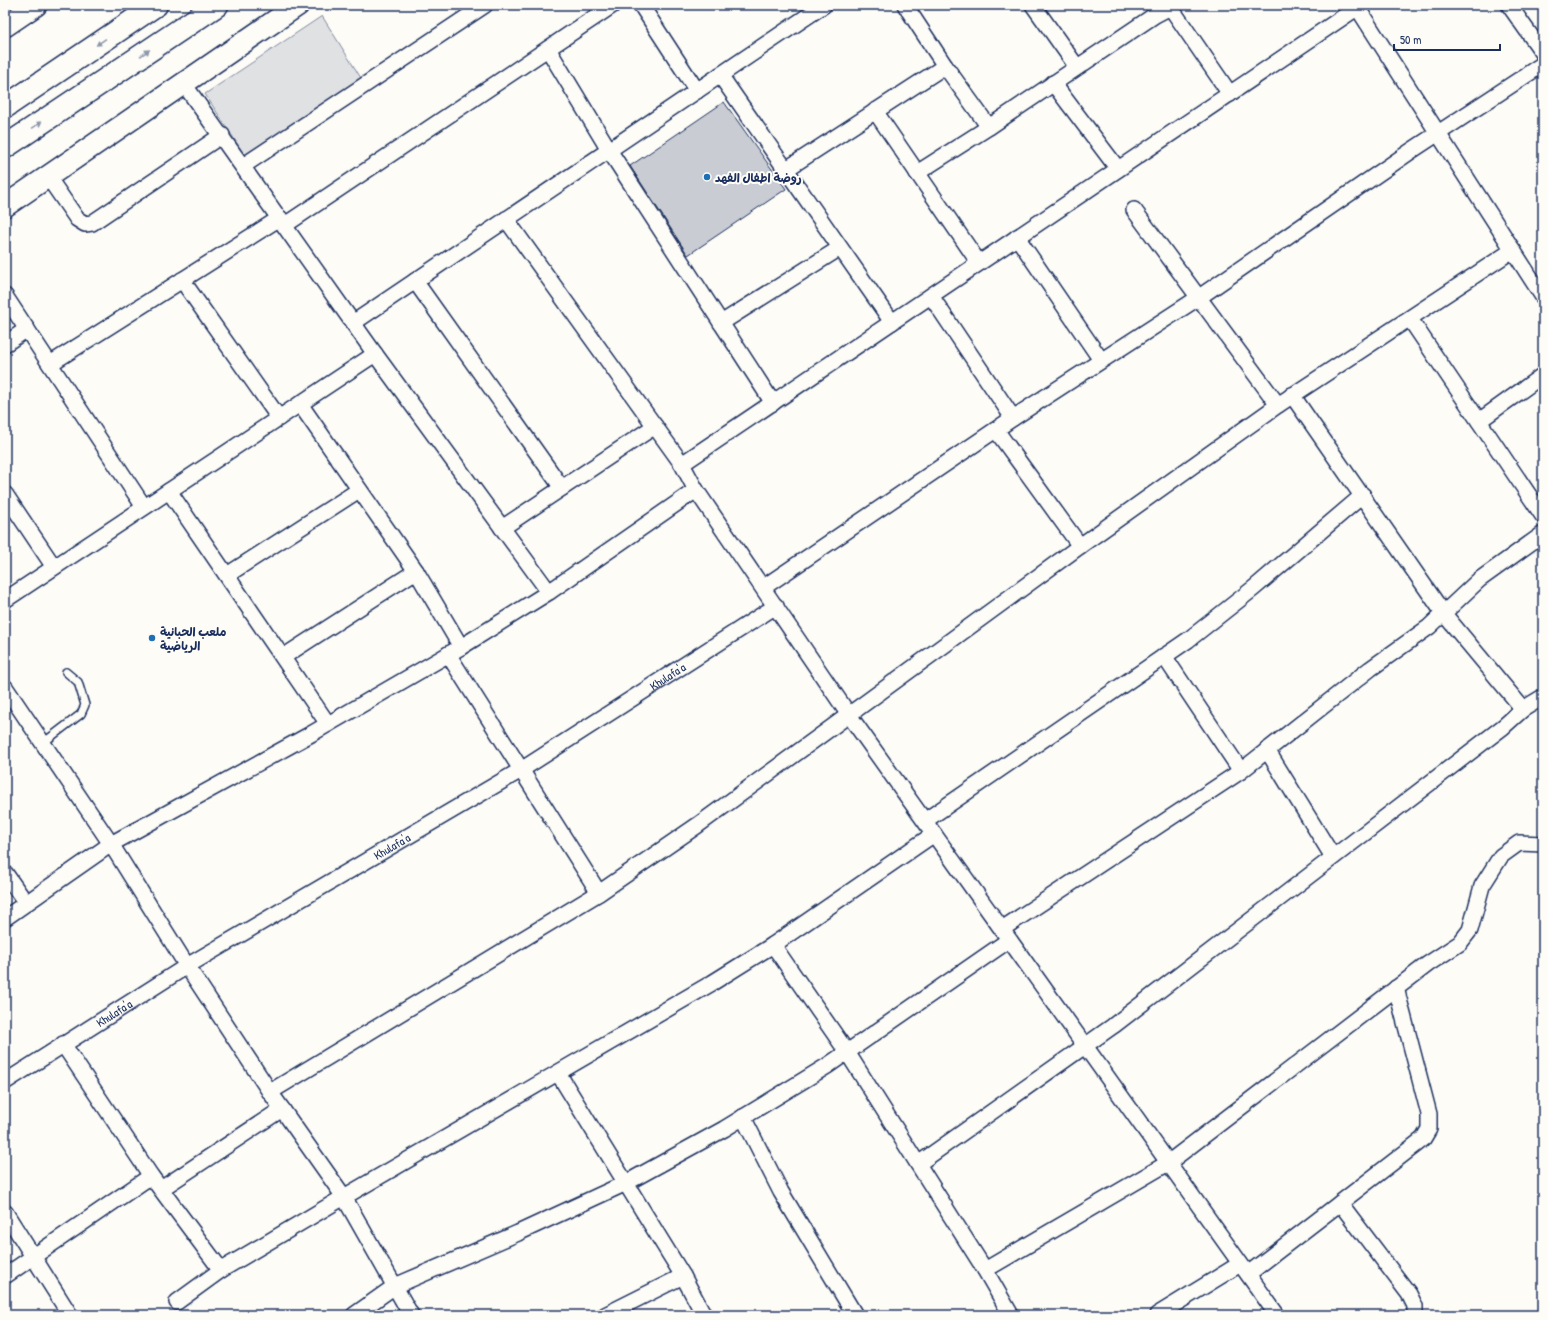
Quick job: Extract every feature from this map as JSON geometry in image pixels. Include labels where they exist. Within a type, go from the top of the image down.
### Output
[{"type":"highway","points":[[5,107],[156,5]]},
{"type":"highway","points":[[5,147],[217,5]]},
{"type":"main road","points":[[5,26],[36,5]]},
{"type":"main road","points":[[5,206],[298,5]]},
{"type":"street","points":[[243,166],[485,5]]},
{"type":"street","points":[[50,364],[182,280],[282,222],[613,5]]},
{"type":"street","points":[[641,5],[697,90]]},
{"type":"street","points":[[353,322],[824,5]]},
{"type":"street","points":[[905,5],[945,66],[990,127]]},
{"type":"street","points":[[1033,5],[1077,67]]},
{"type":"street","points":[[1509,5],[1543,53]]},
{"type":"street","points":[[917,173],[990,127],[1154,15],[1171,6],[1230,94]]},
{"type":"street","points":[[682,464],[1359,6],[1437,134],[1543,297]]},
{"type":"street","points":[[548,49],[609,150],[773,402]]},
{"type":"street","points":[[764,587],[1013,418],[1198,298],[1437,134],[1543,64]]},
{"type":"street","points":[[786,170],[945,66]]},
{"type":"street","points":[[720,75],[892,322]]},
{"type":"street","points":[[1053,83],[1118,169]]},
{"type":"street","points":[[184,84],[222,135],[375,354],[549,592]]},
{"type":"street","points":[[875,111],[980,263]]},
{"type":"street","points":[[48,177],[77,219],[85,224],[92,223],[222,135]]},
{"type":"street","points":[[1134,210],[1278,405]]},
{"type":"street","points":[[506,219],[682,464],[696,490],[764,587],[849,715],[926,820],[934,834],[1005,935],[1086,1045],[1168,1163],[1277,1315]]},
{"type":"street","points":[[1017,237],[1101,360]]},
{"type":"street","points":[[721,323],[840,248]]},
{"type":"street","points":[[270,1092],[598,893],[698,825],[1080,546],[1292,395],[1513,250]]},
{"type":"street","points":[[182,280],[279,418]]},
{"type":"street","points":[[415,281],[562,488]]},
{"type":"street","points":[[5,296],[144,507]]},
{"type":"street","points":[[931,296],[1013,418]]},
{"type":"street","points":[[1410,319],[1543,516]]},
{"type":"street","points":[[5,344],[27,329]]},
{"type":"street","points":[[5,600],[375,354]]},
{"type":"street","points":[[1479,421],[1543,375]]},
{"type":"street","points":[[1292,395],[1363,495],[1444,614],[1523,709]]},
{"type":"street","points":[[300,404],[416,571],[461,646]]},
{"type":"street","points":[[502,528],[655,426]]},
{"type":"street","points":[[996,430],[1080,546]]},
{"type":"street","points":[[226,575],[359,490]]},
{"type":"street","points":[[5,918],[111,844],[328,724],[448,654],[549,592],[696,490]]},
{"type":"street","points":[[169,491],[328,724]]},
{"type":"street","points":[[5,494],[54,567]]},
{"type":"street","points":[[926,820],[1188,640],[1254,588],[1363,495]]},
{"type":"street","points":[[354,1315],[395,1286],[518,1233],[626,1183],[743,1117],[847,1052],[1005,935],[1241,770],[1370,668],[1429,627],[1479,580],[1543,534]]},
{"type":"street","points":[[283,658],[416,571]]},
{"type":"street","name":"Khulafa'a","points":[[5,1082],[187,966],[521,770],[776,606]]},
{"type":"street","points":[[448,654],[598,893]]},
{"type":"street","points":[[1164,656],[1241,770]]},
{"type":"street","points":[[5,687],[42,744],[111,844],[187,966],[270,1092],[344,1197],[411,1315]]},
{"type":"street","points":[[918,1164],[1086,1045],[1503,727],[1523,709],[1543,698]]},
{"type":"street","points":[[1267,750],[1333,857]]},
{"type":"street","points":[[177,1302],[221,1270],[712,983],[773,945],[934,834]]},
{"type":"street","points":[[985,1270],[1168,1163],[1396,988],[1460,943],[1474,922],[1482,886],[1501,856],[1519,843],[1543,844]]},
{"type":"street","points":[[5,873],[26,903]]},
{"type":"street","points":[[773,945],[847,1052],[985,1270],[1011,1315]]},
{"type":"street","points":[[1157,1315],[1244,1269],[1340,1203],[1422,1139],[1429,1129],[1429,1114],[1396,988]]},
{"type":"street","points":[[63,1044],[151,1176],[221,1270]]},
{"type":"street","points":[[558,1073],[683,1276],[704,1315]]},
{"type":"street","points":[[161,1189],[282,1108]]},
{"type":"street","points":[[743,1117],[781,1192],[855,1315]]},
{"type":"street","points":[[5,1276],[151,1176]]},
{"type":"street","points":[[1340,1203],[1409,1294],[1415,1306],[1415,1315]]},
{"type":"street","points":[[5,1212],[70,1315]]},
{"type":"street","points":[[605,1315],[683,1276]]},
{"type":"lane","points":[[42,744],[81,714],[85,705],[78,682],[66,672]]},
{"type":"shaded area","points":[[322,16],[361,78],[246,157],[205,94]]},
{"type":"building","name":"روضة اطفال الفهد","points":[[724,102],[786,189],[688,255],[630,166]]},
{"type":"place","name":"روضة اطفال الفهد","points":[[707,177]]},
{"type":"place","name":"ملعب الحبانية الرياضية","points":[[152,638]]}]
